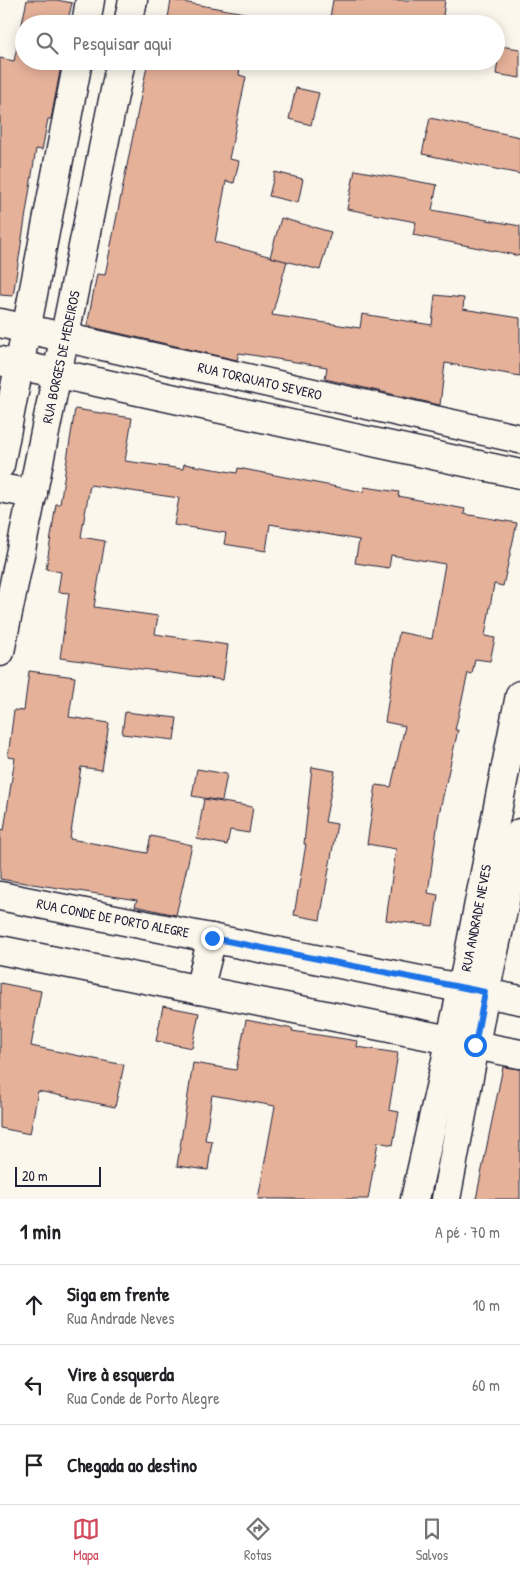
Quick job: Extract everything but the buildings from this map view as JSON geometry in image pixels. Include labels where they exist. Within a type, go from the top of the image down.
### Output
[{"type":"street","points":[[88,15],[90,0]]},
{"type":"street","points":[[130,15],[133,0]]},
{"type":"street","points":[[0,465],[13,326],[76,70]]},
{"type":"street","name":"RUA BORGES DE MEDEIROS","points":[[2,636],[66,338],[119,70]]},
{"type":"street","name":"RUA TORQUATO SEVERO","points":[[13,326],[520,439]]},
{"type":"street","points":[[9,363],[58,372],[520,474]]},
{"type":"street","points":[[206,405],[213,370]]},
{"type":"street","points":[[0,488],[33,494]]},
{"type":"street","name":"RUA ANDRADE NEVES","points":[[446,1199],[475,1045],[473,991],[515,745],[520,695]]},
{"type":"street","name":"RUA ANDRADE NEVES","points":[[415,1199],[449,1039],[473,991],[520,833]]},
{"type":"street","name":"RUA CONDE DE PORTO ALEGRE","points":[[0,896],[520,1000]]},
{"type":"street","points":[[199,990],[212,938]]},
{"type":"street","points":[[0,950],[520,1054]]},
{"type":"route","points":[[212,938],[462,989],[485,992],[475,1045]]}]
